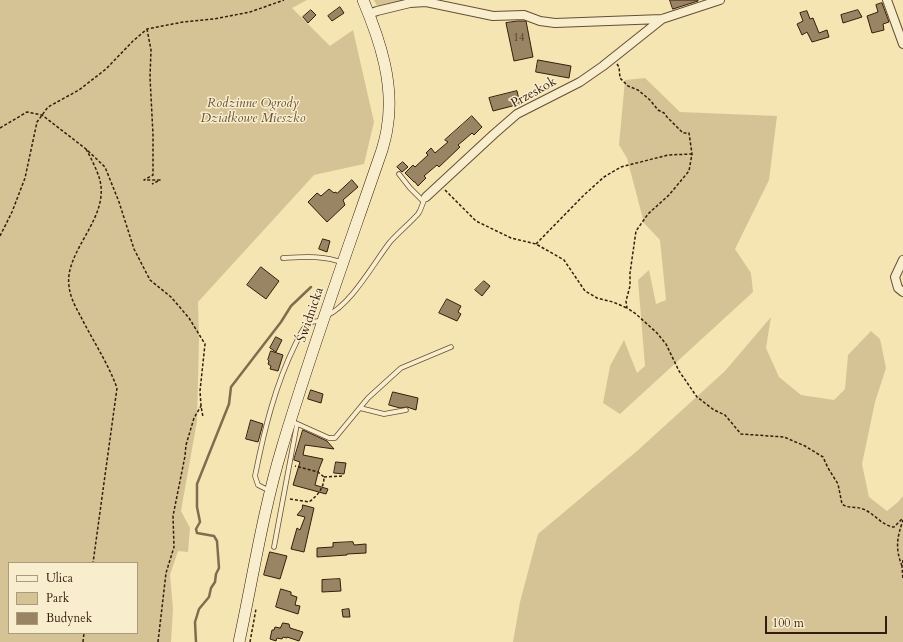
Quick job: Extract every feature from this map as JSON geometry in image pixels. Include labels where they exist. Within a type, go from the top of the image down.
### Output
[{"type":"main road","name":"Świdnicka","points":[[239,642],[271,492],[294,422],[324,319],[382,150],[387,129],[389,95],[387,78],[378,39],[363,0]]},
{"type":"street","name":"Przeskok","points":[[369,14],[410,3],[426,2],[493,16],[524,15],[540,21],[555,23],[662,19],[720,0]]},
{"type":"street","points":[[887,0],[903,44]]},
{"type":"street","name":"Przeskok","points":[[424,199],[494,134],[518,114],[580,82],[611,60],[662,19]]},
{"type":"street","points":[[903,260],[895,277],[898,288],[903,292]]},
{"type":"lane","points":[[271,492],[258,485],[255,476],[267,423],[277,390],[289,358],[303,329],[311,322],[324,319],[346,301],[390,242],[419,213],[424,199],[410,188],[398,174]]},
{"type":"lane","points":[[283,258],[312,257],[337,260],[343,263]]},
{"type":"lane","points":[[274,547],[290,465],[294,422],[329,438],[335,438],[368,398],[401,368],[451,347]]},
{"type":"lane","points":[[360,408],[384,414],[406,410]]},
{"type":"path","points":[[0,236],[12,212],[25,178],[37,122],[48,107],[79,90],[106,69],[133,40],[147,29],[250,12],[284,0]]},
{"type":"path","points":[[147,29],[151,50],[150,77],[153,135],[153,175],[144,180],[160,180],[152,184]]},
{"type":"path","points":[[611,60],[619,67],[619,75],[628,86],[638,90],[650,100],[658,110],[664,113],[666,117],[683,134],[689,133],[692,154],[689,171],[669,195],[648,214],[636,231],[630,273],[630,286],[626,301],[627,308]]},
{"type":"path","points":[[0,128],[27,112],[42,115],[86,149],[105,167],[120,202],[134,249],[150,280],[172,297],[189,318],[205,344],[200,391],[203,417]]},
{"type":"path","points":[[86,149],[100,178],[102,200],[89,232],[73,261],[68,275],[69,288],[74,304],[110,371],[117,388],[93,562]]},
{"type":"path","points":[[536,244],[584,195],[604,177],[621,167],[668,155],[692,154]]},
{"type":"path","points":[[440,184],[476,221],[511,238],[536,244],[564,260],[585,291],[597,298],[613,302],[627,308],[636,314],[657,333],[666,344],[679,371],[697,397],[714,410],[725,415],[741,434],[784,438],[805,446],[823,457],[838,484],[842,504],[845,507],[859,507],[864,509],[878,518],[886,526],[894,528],[903,519]]},
{"type":"path","points":[[158,642],[166,573],[174,547],[173,516],[186,445],[194,418],[201,406]]},
{"type":"path","points":[[290,465],[318,472],[324,477],[343,476]]},
{"type":"path","points":[[284,498],[309,502],[317,496],[324,485],[324,477]]},
{"type":"path","points":[[902,566],[898,558],[897,538],[903,519]]},
{"type":"path","points":[[903,560],[903,580]]},
{"type":"green space","name":"Rodzinne Ogrody Działkowe Mieszko","points":[[0,0],[307,0],[292,8],[330,46],[353,30],[374,122],[364,164],[314,175],[198,302],[199,339],[197,421],[181,511],[190,528],[188,552],[178,551],[170,575],[173,609],[171,642],[0,642]]},
{"type":"green space","points":[[374,0],[408,0],[378,8]]},
{"type":"green space","points":[[645,78],[680,112],[777,116],[769,180],[735,249],[751,273],[753,292],[620,414],[603,403],[610,366],[624,340],[637,373],[645,366],[638,280],[649,270],[656,304],[666,300],[660,240],[644,223],[627,158],[619,145],[625,80]]},
{"type":"green space","points":[[771,317],[766,348],[779,377],[801,395],[834,400],[845,389],[848,355],[871,331],[880,339],[886,368],[875,402],[862,464],[869,497],[887,511],[903,496],[903,642],[513,642],[520,602],[538,534],[637,451],[725,371]]},
{"type":"building","points":[[670,0],[698,0],[698,1],[673,9]]},
{"type":"building","points":[[882,3],[889,22],[883,24],[884,30],[872,33],[867,16],[878,12],[876,5]]},
{"type":"building","points":[[340,7],[344,13],[332,21],[328,16]]},
{"type":"building","points":[[311,10],[316,15],[308,23],[303,17]]},
{"type":"building","points":[[858,10],[862,17],[843,23],[841,15]]},
{"type":"building","points":[[807,11],[810,19],[813,18],[819,33],[827,30],[829,37],[812,42],[807,32],[802,35],[797,24],[803,21],[800,13]]},
{"type":"building","points":[[526,21],[533,57],[514,61],[506,23]]},
{"type":"building","points":[[538,60],[571,66],[569,78],[536,72]]},
{"type":"building","points":[[517,91],[520,104],[493,111],[489,98]]},
{"type":"building","points":[[472,116],[482,127],[474,135],[472,133],[458,145],[460,147],[439,167],[437,165],[424,176],[426,178],[418,186],[405,173],[413,165],[415,167],[428,155],[426,153],[431,148],[435,153],[448,142],[445,140]]},
{"type":"building","points":[[403,162],[408,167],[402,172],[397,167]]},
{"type":"building","points":[[352,180],[358,187],[343,200],[345,205],[327,222],[308,202],[317,193],[321,196],[329,189],[334,193],[337,193]]},
{"type":"building","points":[[323,239],[330,241],[327,252],[319,249]]},
{"type":"building","points":[[261,267],[279,281],[266,299],[247,285]]},
{"type":"building","points":[[484,281],[490,286],[482,296],[475,290]]},
{"type":"building","points":[[447,299],[461,306],[458,312],[461,314],[457,321],[439,313]]},
{"type":"building","points":[[276,337],[282,340],[276,352],[270,348]]},
{"type":"building","points":[[271,351],[283,355],[278,371],[270,369],[271,366],[268,364]]},
{"type":"building","points":[[311,390],[323,394],[321,403],[308,399]]},
{"type":"building","points":[[393,392],[418,398],[416,410],[407,407],[400,408],[389,405]]},
{"type":"building","points":[[251,420],[263,424],[258,442],[246,439]]},
{"type":"building","points":[[303,430],[327,441],[334,449],[305,445],[303,455],[323,459],[315,485],[328,489],[326,494],[293,485],[300,462],[294,460]]},
{"type":"building","points":[[336,462],[346,463],[344,474],[334,473]]},
{"type":"building","points":[[303,505],[314,508],[304,552],[291,549],[297,528],[300,530],[305,517],[297,515],[302,509]]},
{"type":"building","points":[[353,542],[354,545],[366,544],[366,553],[317,557],[317,548],[333,547],[333,543]]},
{"type":"building","points":[[270,552],[287,556],[280,579],[264,575]]},
{"type":"building","points":[[340,579],[341,591],[322,592],[322,580]]},
{"type":"building","points":[[281,589],[291,592],[291,595],[297,597],[295,605],[300,606],[298,614],[276,607]]},
{"type":"building","points":[[349,609],[350,617],[343,617],[342,610]]},
{"type":"building","points":[[283,623],[289,624],[290,628],[303,632],[299,641],[287,637],[283,637],[282,639],[277,638],[276,641],[270,639],[272,630],[274,630],[275,627],[280,628]]},
{"type":"waterway","points":[[196,642],[195,622],[199,609],[209,597],[219,568],[217,541],[214,536],[197,533],[196,529],[200,522],[197,507],[197,484],[229,404],[231,387],[281,322],[291,306],[311,287]]}]
